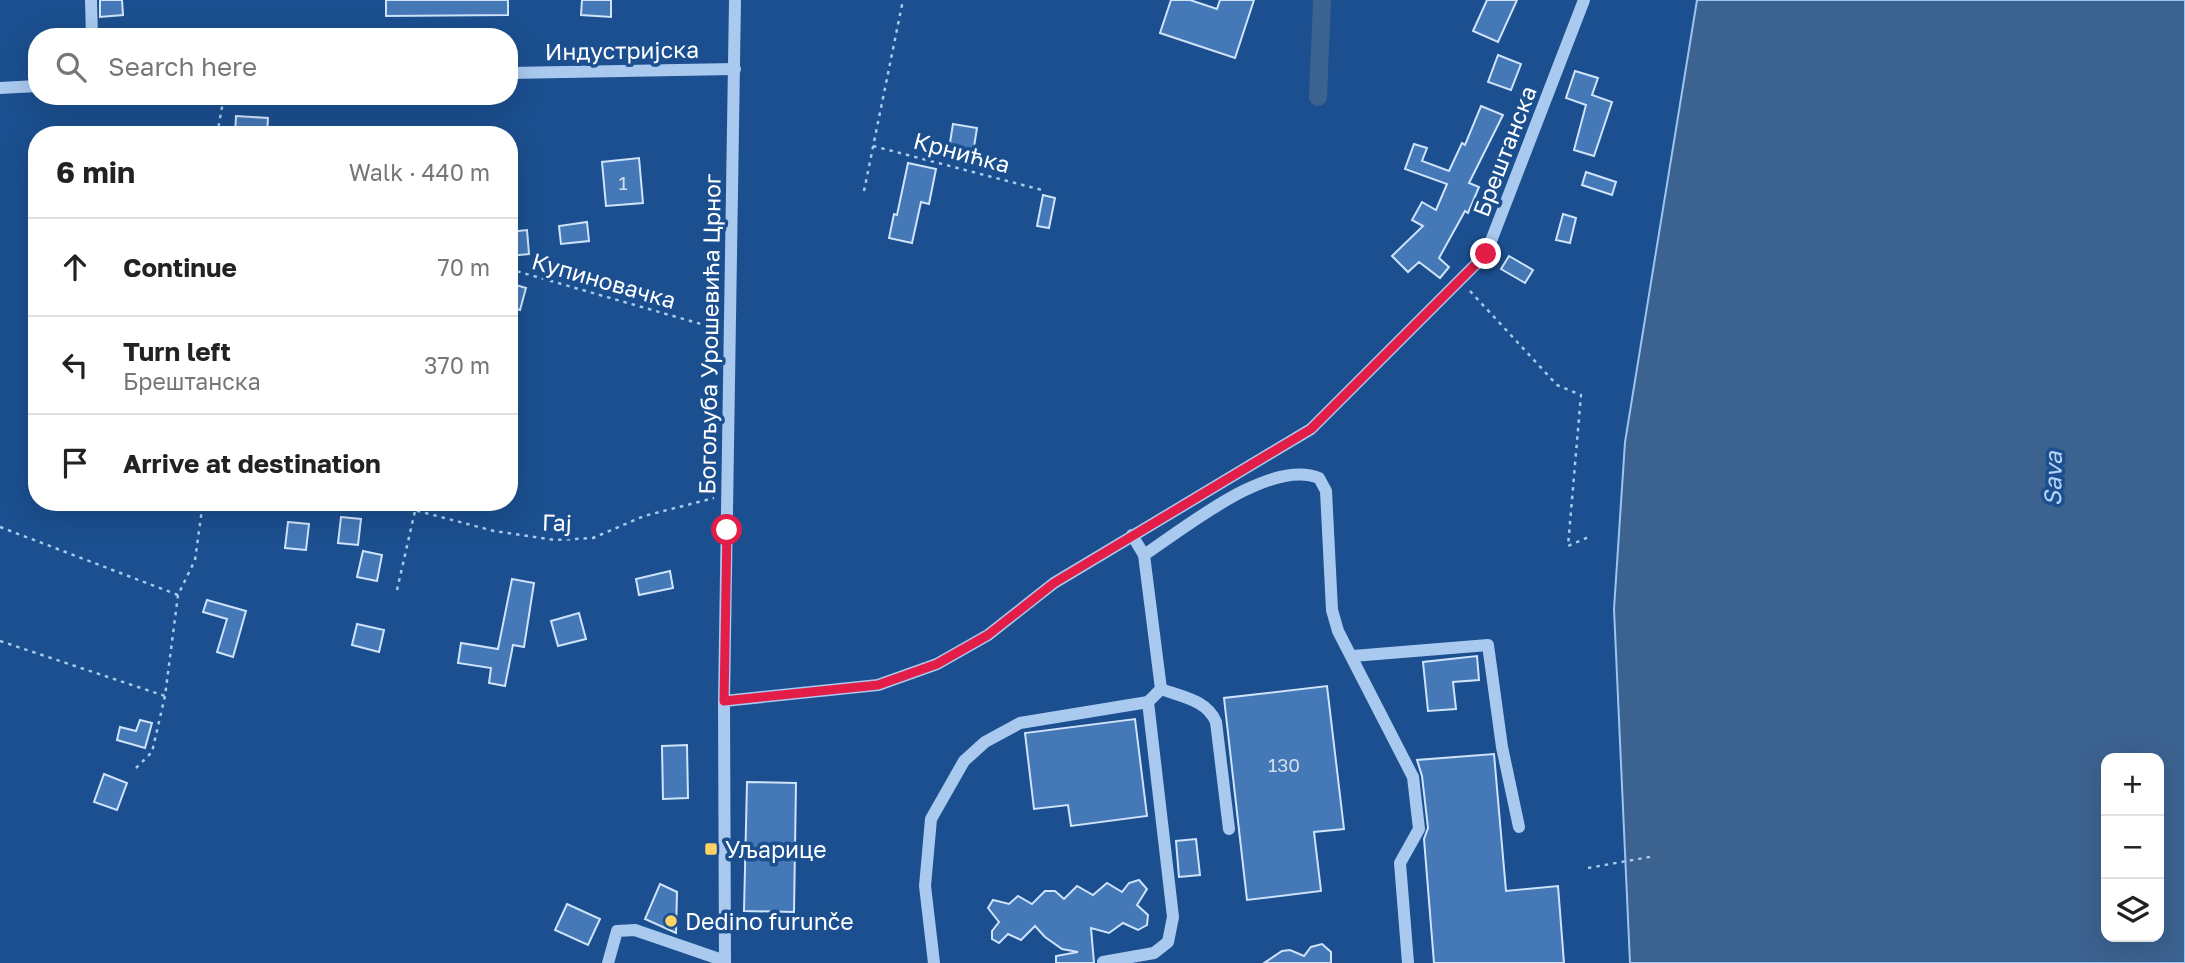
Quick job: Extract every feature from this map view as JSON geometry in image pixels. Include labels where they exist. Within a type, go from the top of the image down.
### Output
[{"type":"street","points":[[90,0],[92,28]]},
{"type":"street","name":"Богољуба Урошевића Црног","points":[[724,962],[724,701],[735,0]]},
{"type":"street","name":"Брештанска","points":[[724,701],[878,685],[937,664],[988,635],[1054,583],[1311,429],[1486,254],[1584,0]]},
{"type":"street","name":"Индустријска","points":[[518,73],[735,69]]},
{"type":"street","points":[[0,88],[28,86]]},
{"type":"street","points":[[1144,555],[1224,503],[1265,481],[1307,473],[1319,478],[1326,491],[1332,610],[1338,631],[1413,777],[1419,829],[1400,863],[1408,963]]},
{"type":"street","points":[[1132,535],[1144,555],[1161,689]]},
{"type":"street","points":[[1353,656],[1488,645],[1502,747],[1519,827]]},
{"type":"street","points":[[934,963],[925,886],[931,819],[964,761],[985,742],[1020,723],[1148,702],[1161,689]]},
{"type":"street","points":[[1161,689],[1203,704],[1212,711],[1216,722],[1229,829]]},
{"type":"street","points":[[1103,962],[1154,953],[1168,942],[1172,917],[1148,702]]},
{"type":"street","points":[[608,963],[617,931],[635,930],[724,962]]},
{"type":"path","points":[[864,191],[903,0]]},
{"type":"path","points":[[219,126],[222,105]]},
{"type":"path","name":"Крнићка","points":[[873,146],[1042,190]]},
{"type":"path","name":"Купиновачка","points":[[518,272],[731,333]]},
{"type":"path","points":[[1461,281],[1557,385],[1581,395],[1569,546],[1591,536]]},
{"type":"path","name":"Гај","points":[[412,511],[494,531],[555,540],[593,538],[644,516],[727,495]]},
{"type":"path","points":[[136,768],[152,752],[165,696],[178,595],[195,560],[201,511]]},
{"type":"path","points":[[397,590],[415,512]]},
{"type":"path","points":[[0,527],[178,595]]},
{"type":"path","points":[[0,641],[165,696]]},
{"type":"path","points":[[1588,868],[1655,856]]},
{"type":"water","name":"Sava","points":[[1697,0],[2185,0],[2185,963],[1630,963],[1614,609],[1625,442]]},
{"type":"building","points":[[100,0],[122,0],[123,15],[100,17]]},
{"type":"building","points":[[386,0],[508,0],[508,15],[386,16]]},
{"type":"building","points":[[582,0],[611,0],[611,17],[581,15]]},
{"type":"building","points":[[1171,0],[1190,0],[1217,9],[1220,0],[1254,0],[1235,58],[1160,33]]},
{"type":"building","points":[[1487,0],[1517,0],[1498,42],[1473,31]]},
{"type":"building","points":[[1498,55],[1521,64],[1511,90],[1488,82]]},
{"type":"building","points":[[1575,71],[1598,78],[1592,95],[1612,102],[1594,156],[1574,150],[1586,105],[1566,98]]},
{"type":"building","points":[[1481,106],[1503,115],[1469,183],[1479,187],[1468,213],[1465,211],[1439,258],[1449,267],[1440,278],[1419,262],[1408,272],[1392,256],[1423,226],[1412,220],[1422,202],[1436,210],[1447,184],[1405,169],[1414,144],[1427,148],[1422,161],[1449,171],[1462,143],[1465,145]]},
{"type":"building","points":[[236,116],[268,118],[268,126],[235,126]]},
{"type":"building","points":[[953,124],[977,128],[973,153],[949,149]]},
{"type":"building","points":[[639,158],[643,203],[606,206],[602,162]]},
{"type":"building","points":[[908,163],[936,169],[929,204],[921,202],[912,243],[889,238],[894,214],[897,215]]},
{"type":"building","points":[[1586,172],[1616,182],[1612,195],[1582,185]]},
{"type":"building","points":[[1043,195],[1055,198],[1049,228],[1037,226]]},
{"type":"building","points":[[1563,214],[1576,218],[1570,243],[1556,240]]},
{"type":"building","points":[[587,222],[589,241],[561,244],[559,226]]},
{"type":"building","points":[[527,230],[529,254],[518,255],[518,231]]},
{"type":"building","points":[[1509,256],[1533,270],[1525,283],[1501,269]]},
{"type":"building","points":[[518,286],[526,288],[518,309]]},
{"type":"building","points":[[341,517],[361,519],[358,545],[338,543]]},
{"type":"building","points":[[288,522],[309,524],[306,550],[285,548]]},
{"type":"building","points":[[363,551],[382,555],[377,581],[357,577]]},
{"type":"building","points":[[670,571],[673,588],[639,595],[636,579]]},
{"type":"building","points":[[512,579],[534,583],[524,647],[513,645],[505,686],[489,683],[491,668],[458,663],[461,643],[498,649]]},
{"type":"building","points":[[207,600],[246,611],[233,657],[217,652],[227,619],[203,612]]},
{"type":"building","points":[[579,613],[586,639],[558,646],[551,621]]},
{"type":"building","points":[[357,624],[384,630],[379,652],[352,645]]},
{"type":"building","points":[[1477,656],[1479,680],[1453,682],[1456,709],[1428,711],[1423,662]]},
{"type":"building","points":[[1327,686],[1344,829],[1314,832],[1321,891],[1247,900],[1224,698]]},
{"type":"building","points":[[1135,719],[1147,816],[1071,826],[1068,805],[1034,809],[1025,733]]},
{"type":"building","points":[[140,720],[152,723],[145,748],[117,740],[120,727],[136,731]]},
{"type":"building","points":[[687,745],[688,798],[663,799],[662,746]]},
{"type":"building","points":[[1494,754],[1506,891],[1558,886],[1564,963],[1434,963],[1424,839],[1428,828],[1422,776],[1417,760]]},
{"type":"building","points":[[104,774],[127,783],[117,810],[94,802]]},
{"type":"building","points":[[747,782],[796,783],[794,912],[744,911]]},
{"type":"building","points":[[1196,839],[1200,875],[1179,877],[1176,841]]},
{"type":"building","points":[[1139,880],[1147,889],[1137,905],[1148,915],[1147,925],[1138,930],[1123,923],[1109,933],[1091,928],[1094,963],[1056,963],[1056,956],[1078,952],[1062,949],[1035,926],[1021,940],[1008,934],[999,943],[992,939],[992,931],[999,922],[988,908],[993,900],[1009,904],[1018,896],[1032,904],[1045,891],[1055,891],[1064,899],[1077,886],[1093,895],[1107,883],[1122,892],[1129,883]]},
{"type":"building","points":[[660,884],[677,892],[676,933],[645,919]]},
{"type":"building","points":[[567,904],[600,919],[588,945],[555,930]]},
{"type":"building","points":[[1322,944],[1331,952],[1331,963],[1264,963],[1282,951],[1290,950],[1304,956],[1311,947]]},
{"type":"waterway","points":[[1318,97],[1322,0]]},
{"type":"place","name":"Уљарице","points":[[711,849]]},
{"type":"place","name":"Dedino furunče","points":[[671,921]]},
{"type":"route","points":[[727,530],[724,701],[878,685],[937,664],[988,635],[1054,583],[1311,429],[1486,254]]}]
